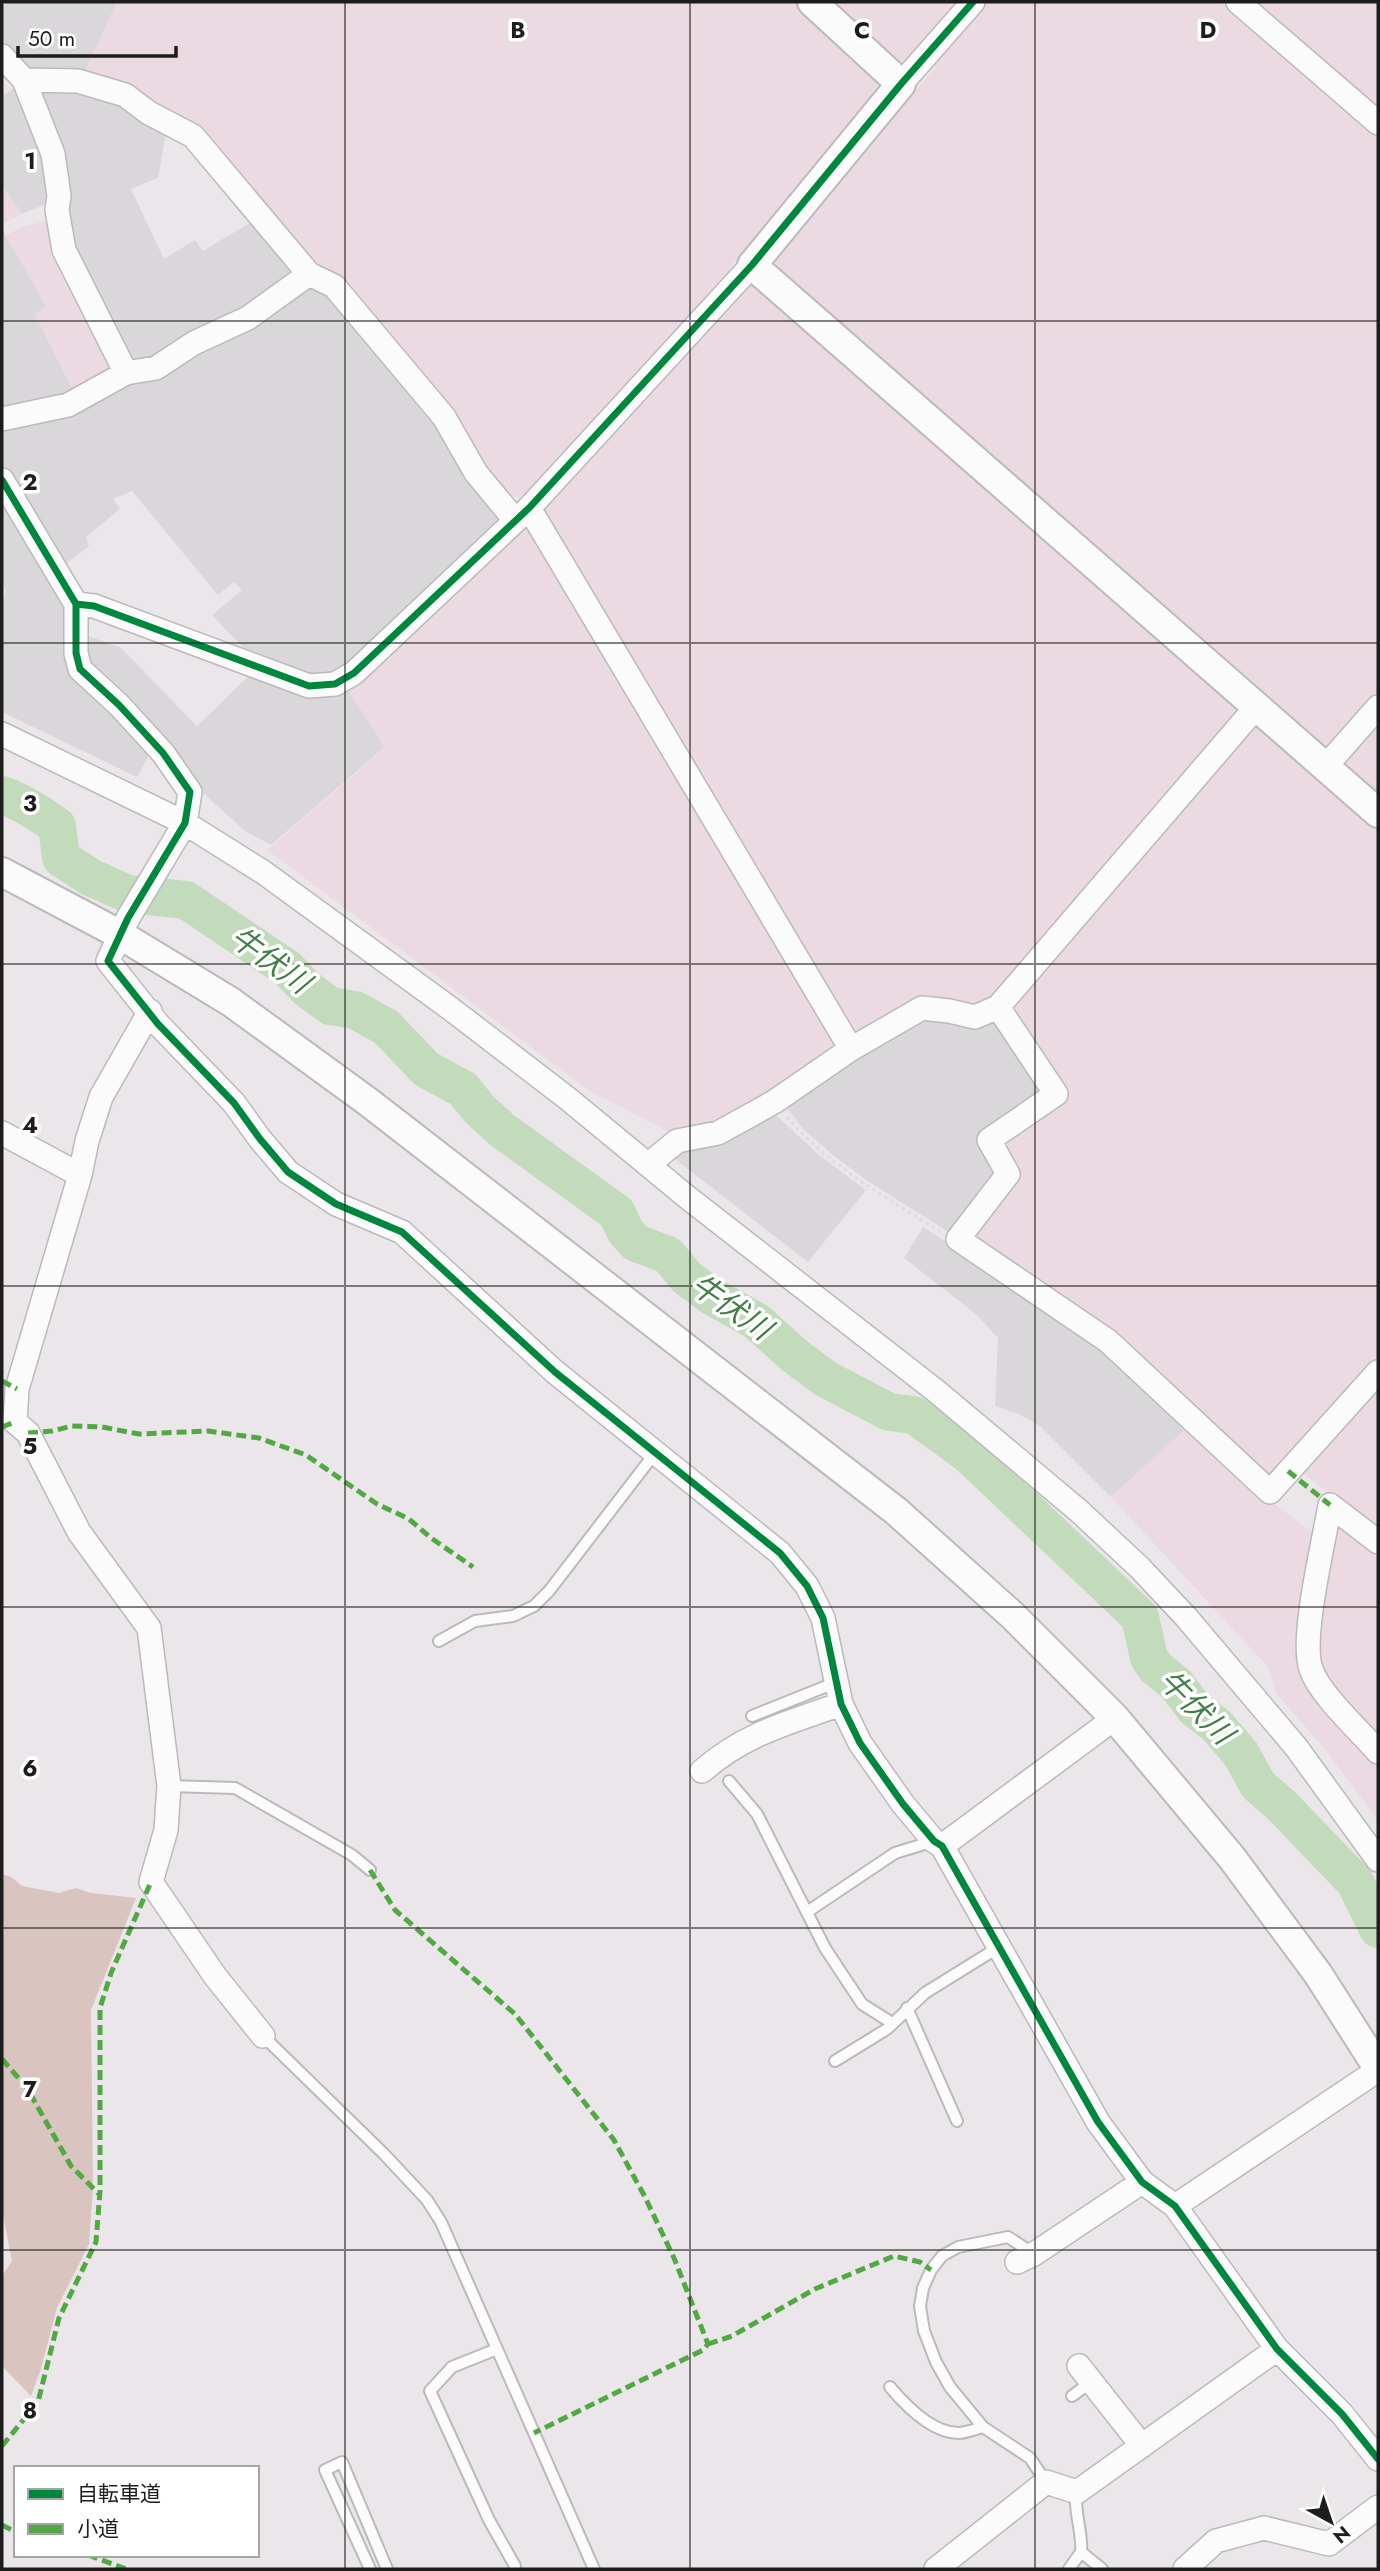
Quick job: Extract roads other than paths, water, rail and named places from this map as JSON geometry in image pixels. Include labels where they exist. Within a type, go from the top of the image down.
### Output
[{"type":"street","points":[[812,2],[901,84]]},
{"type":"street","points":[[76,604],[94,606],[309,686],[335,684],[354,673],[522,514],[752,265],[901,84],[973,2]]},
{"type":"street","points":[[1238,2],[1378,123]]},
{"type":"street","points":[[2,56],[24,80],[53,154],[59,196],[57,210],[64,250],[125,373]]},
{"type":"street","points":[[24,80],[78,80],[125,95],[149,113],[193,136],[309,274],[334,286],[444,417],[476,473],[522,514],[852,1049]]},
{"type":"street","points":[[752,265],[1378,813]]},
{"type":"street","points":[[2,418],[68,405],[125,373],[156,368],[194,343],[248,318],[309,274]]},
{"type":"street","points":[[2,480],[76,604],[76,653],[80,669],[120,705],[163,753],[190,792],[180,830],[123,926],[108,961],[158,1024],[234,1103],[288,1172],[336,1204],[402,1232],[555,1372],[780,1553],[807,1586],[823,1618],[839,1693],[860,1743],[903,1804],[938,1844],[1098,2122],[1142,2182],[1175,2206],[1277,2348],[1342,2414],[1378,2459]]},
{"type":"street","points":[[649,1164],[677,1141],[718,1133],[774,1102],[852,1049],[922,1008],[975,1017],[998,1007],[1257,706]]},
{"type":"street","points":[[1325,767],[1378,707]]},
{"type":"street","points":[[2,734],[263,872],[440,1001],[936,1391],[1079,1511],[1140,1567],[1195,1627],[1296,1747],[1378,1860]]},
{"type":"street","points":[[2,872],[123,926],[367,1101],[896,1511],[1012,1615],[1115,1718],[1232,1858],[1318,1973],[1378,2069],[1175,2206]]},
{"type":"street","points":[[998,1007],[1056,1094],[989,1140],[1008,1174],[958,1239],[1108,1341],[1270,1492],[1378,1372]]},
{"type":"street","points":[[150,1011],[100,1097],[17,1389],[15,1422],[28,1433],[79,1532],[149,1628],[169,1786],[166,1830],[151,1882],[215,1976],[263,2036]]},
{"type":"street","points":[[2,1133],[80,1175]]},
{"type":"street","points":[[1378,1542],[1330,1505],[1308,1653],[1311,1670],[1322,1689],[1378,1752]]},
{"type":"street","points":[[702,1771],[720,1755],[751,1736],[839,1693]]},
{"type":"street","points":[[938,1844],[1115,1718]]},
{"type":"street","points":[[1026,2258],[1142,2182]]},
{"type":"street","points":[[936,2569],[1046,2482],[1077,2492],[1277,2348]]},
{"type":"street","points":[[1085,2374],[1142,2446]]},
{"type":"street","points":[[1185,2569],[1216,2541],[1264,2528],[1329,2544],[1378,2507]]},
{"type":"lane","points":[[439,1641],[475,1622],[513,1616],[534,1606],[549,1591],[655,1453]]},
{"type":"lane","points":[[752,1716],[839,1693]]},
{"type":"lane","points":[[729,1781],[757,1814],[825,1948],[862,2004],[892,2023]]},
{"type":"lane","points":[[169,1786],[235,1788],[352,1855],[370,1870]]},
{"type":"lane","points":[[807,1912],[895,1853],[938,1844]]},
{"type":"lane","points":[[835,2061],[887,2029],[925,1993],[999,1947]]},
{"type":"lane","points":[[907,2008],[957,2121]]},
{"type":"lane","points":[[263,2036],[384,2154],[427,2200],[441,2222],[594,2569]]},
{"type":"lane","points":[[1026,2258],[1008,2237],[958,2247],[942,2256],[931,2270],[923,2288],[920,2306],[924,2331],[936,2362],[950,2387],[983,2427],[1030,2458],[1046,2482]]},
{"type":"lane","points":[[497,2349],[452,2367],[430,2392],[489,2520],[515,2566],[514,2569]]},
{"type":"lane","points":[[1072,2396],[1085,2374]]},
{"type":"lane","points":[[890,2387],[904,2403],[939,2429],[961,2433],[983,2427]]},
{"type":"lane","points":[[370,2569],[325,2470],[342,2462],[387,2569]]},
{"type":"lane","points":[[1069,2569],[1081,2552],[1082,2539],[1075,2500],[1077,2492]]},
{"type":"lane","points":[[1081,2552],[1102,2569]]},
{"type":"waterway","name":"牛伏川","points":[[2,795],[30,808],[57,826],[61,858],[90,877],[128,894],[186,900],[287,968],[306,988],[330,1006],[355,1010],[386,1027],[426,1069],[463,1089],[480,1110],[502,1130],[617,1213],[625,1231],[636,1243],[668,1255],[687,1278],[713,1297],[756,1321],[826,1379],[889,1412],[914,1415],[969,1455],[1140,1617],[1149,1658],[1156,1668],[1176,1684],[1195,1709],[1216,1725],[1241,1754],[1258,1785],[1281,1805],[1355,1882],[1378,1929]]}]
